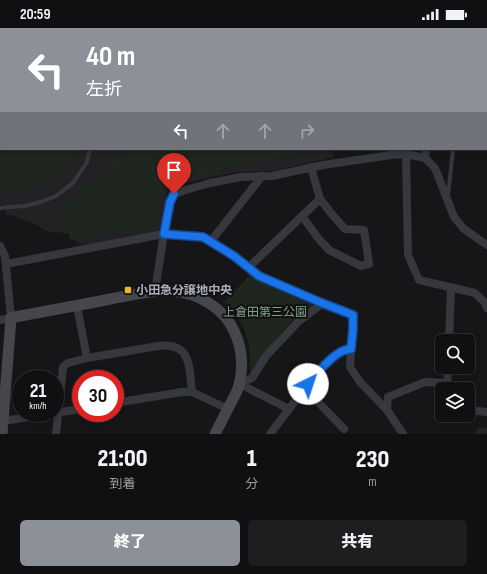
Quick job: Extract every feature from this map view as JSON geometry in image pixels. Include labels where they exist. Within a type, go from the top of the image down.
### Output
[{"type":"street","points":[[425,158],[426,150]]},
{"type":"street","points":[[406,154],[408,255],[419,280],[474,293],[485,303],[487,308]]},
{"type":"street","points":[[155,291],[170,202],[174,194],[241,177],[272,176],[323,165],[406,154],[425,158],[435,168],[454,217],[464,228],[487,245]]},
{"type":"street","points":[[302,216],[329,250],[361,266],[369,264],[364,230],[345,229],[330,212],[320,199],[311,167]]},
{"type":"street","points":[[211,242],[262,176]]},
{"type":"street","points":[[248,268],[320,199]]},
{"type":"street","points":[[6,264],[164,234],[203,237],[234,256],[259,276],[353,315],[350,367],[360,382],[387,410],[403,434]]},
{"type":"street","points":[[0,246],[5,256],[6,264],[2,434]]},
{"type":"street","points":[[449,334],[451,287]]},
{"type":"street","points":[[5,319],[155,291],[172,290],[205,300],[225,317],[232,326],[240,345],[242,368],[240,384],[215,434]]},
{"type":"street","points":[[240,384],[252,378],[266,356],[298,321],[322,303]]},
{"type":"street","points":[[77,306],[87,358]]},
{"type":"street","points":[[63,370],[63,367],[68,363],[87,358],[158,346],[174,346],[184,353],[188,362],[192,392]]},
{"type":"street","points":[[270,434],[315,375],[336,355],[345,350],[351,349]]},
{"type":"street","points":[[387,410],[388,397],[424,382],[435,384]]},
{"type":"street","points":[[240,384],[289,409]]},
{"type":"street","points":[[124,402],[182,392],[192,392],[228,409]]},
{"type":"street","points":[[302,393],[318,402],[344,429]]},
{"type":"street","points":[[475,411],[487,412]]},
{"type":"street","points":[[3,421],[12,420]]},
{"type":"street","points":[[56,434],[57,422]]},
{"type":"lane","points":[[0,208],[24,206],[41,202],[56,196],[73,183],[87,162],[90,150]]},
{"type":"lane","points":[[448,200],[453,150]]},
{"type":"shaded area","points":[[0,150],[331,150],[334,157],[273,171],[235,172],[168,187],[160,228],[157,232],[84,246],[71,238],[72,234],[46,231],[37,225],[12,215],[7,216],[4,205],[0,205]]},
{"type":"green space","points":[[0,150],[81,150],[74,163],[57,178],[40,186],[0,188]]},
{"type":"green space","points":[[130,150],[313,150],[166,183],[155,224],[70,240],[63,205]]},
{"type":"green space","name":"上倉田第三公園","points":[[250,275],[255,279],[311,302],[312,307],[288,325],[250,373],[250,352],[246,334],[238,318],[224,302]]},
{"type":"green space","points":[[479,427],[487,428],[487,434],[474,434]]},
{"type":"place","name":"小田急分譲地中央","points":[[128,290]]},
{"type":"route","points":[[174,194],[170,202],[164,234],[203,237],[234,256],[259,276],[353,315],[351,349],[345,350],[336,355],[315,375],[308,384]]}]
